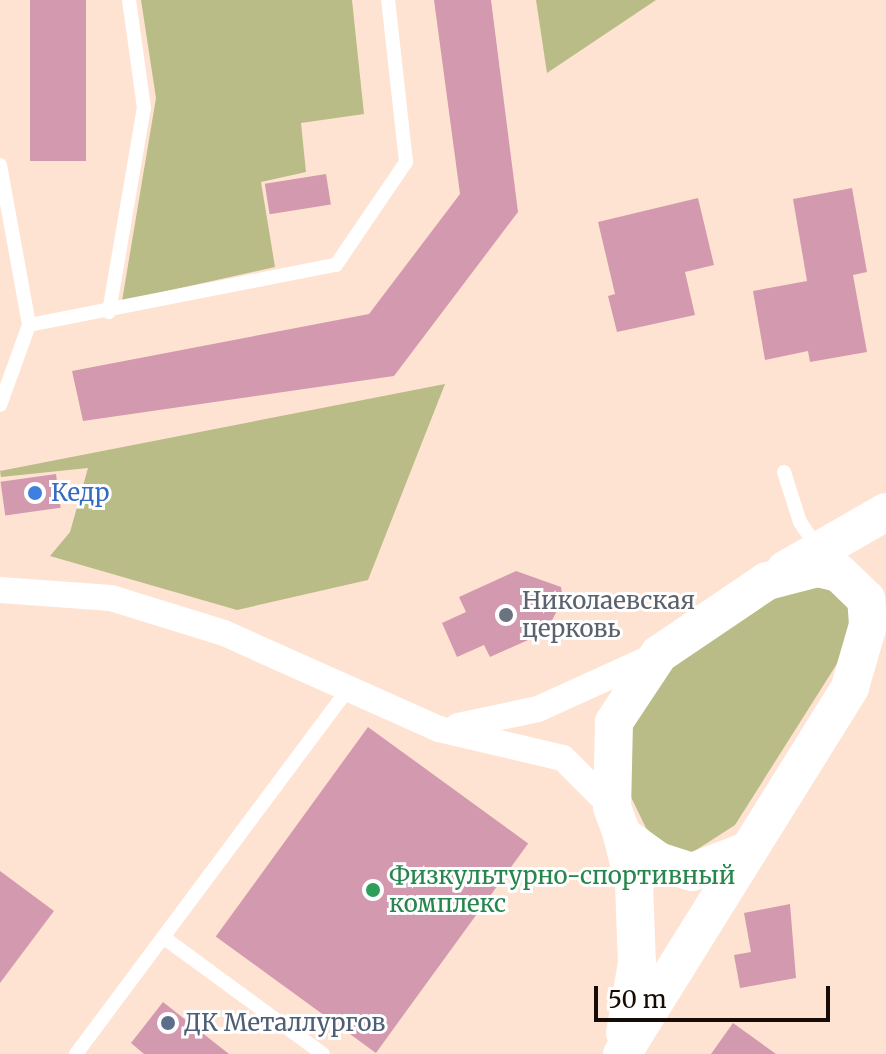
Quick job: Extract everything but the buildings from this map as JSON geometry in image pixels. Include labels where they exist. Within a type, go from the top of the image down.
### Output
[{"type":"main road","points":[[622,1054],[637,963],[634,883],[617,821],[614,722],[659,654],[767,581],[886,512]]},
{"type":"main road","points":[[767,581],[817,568],[860,587],[868,625],[850,687]]},
{"type":"main road","points":[[622,1054],[744,852],[850,687],[886,640]]},
{"type":"main road","points":[[617,821],[658,861],[692,872],[744,852]]},
{"type":"street","points":[[0,590],[111,598],[224,633],[439,729],[563,758],[617,821]]},
{"type":"street","points":[[439,729],[538,709],[659,654]]},
{"type":"lane","points":[[109,312],[144,108],[129,0]]},
{"type":"lane","points":[[29,325],[109,312],[336,265],[406,162],[388,0]]},
{"type":"lane","points":[[0,165],[29,325],[0,405]]},
{"type":"lane","points":[[784,472],[800,522],[819,549]]},
{"type":"lane","points":[[76,1054],[347,690]]},
{"type":"lane","points":[[163,937],[323,1054]]},
{"type":"green space","points":[[141,0],[352,0],[364,114],[301,123],[306,172],[261,182],[275,267],[122,301],[156,98]]},
{"type":"green space","points":[[536,0],[656,0],[547,73]]},
{"type":"green space","points":[[445,384],[368,580],[237,610],[50,556],[70,532],[88,468],[1,477],[0,471]]},
{"type":"green space","points":[[799,578],[851,599],[852,640],[735,825],[690,854],[664,846],[646,828],[631,797],[629,711],[651,678]]},
{"type":"place","name":"Кедр","points":[[35,493]]},
{"type":"place","name":"Николаевская церковь","points":[[506,615]]},
{"type":"place","name":"Физкультурно-спортивный комплекс","points":[[373,890]]},
{"type":"place","name":"ДК Металлургов","points":[[168,1023]]}]
